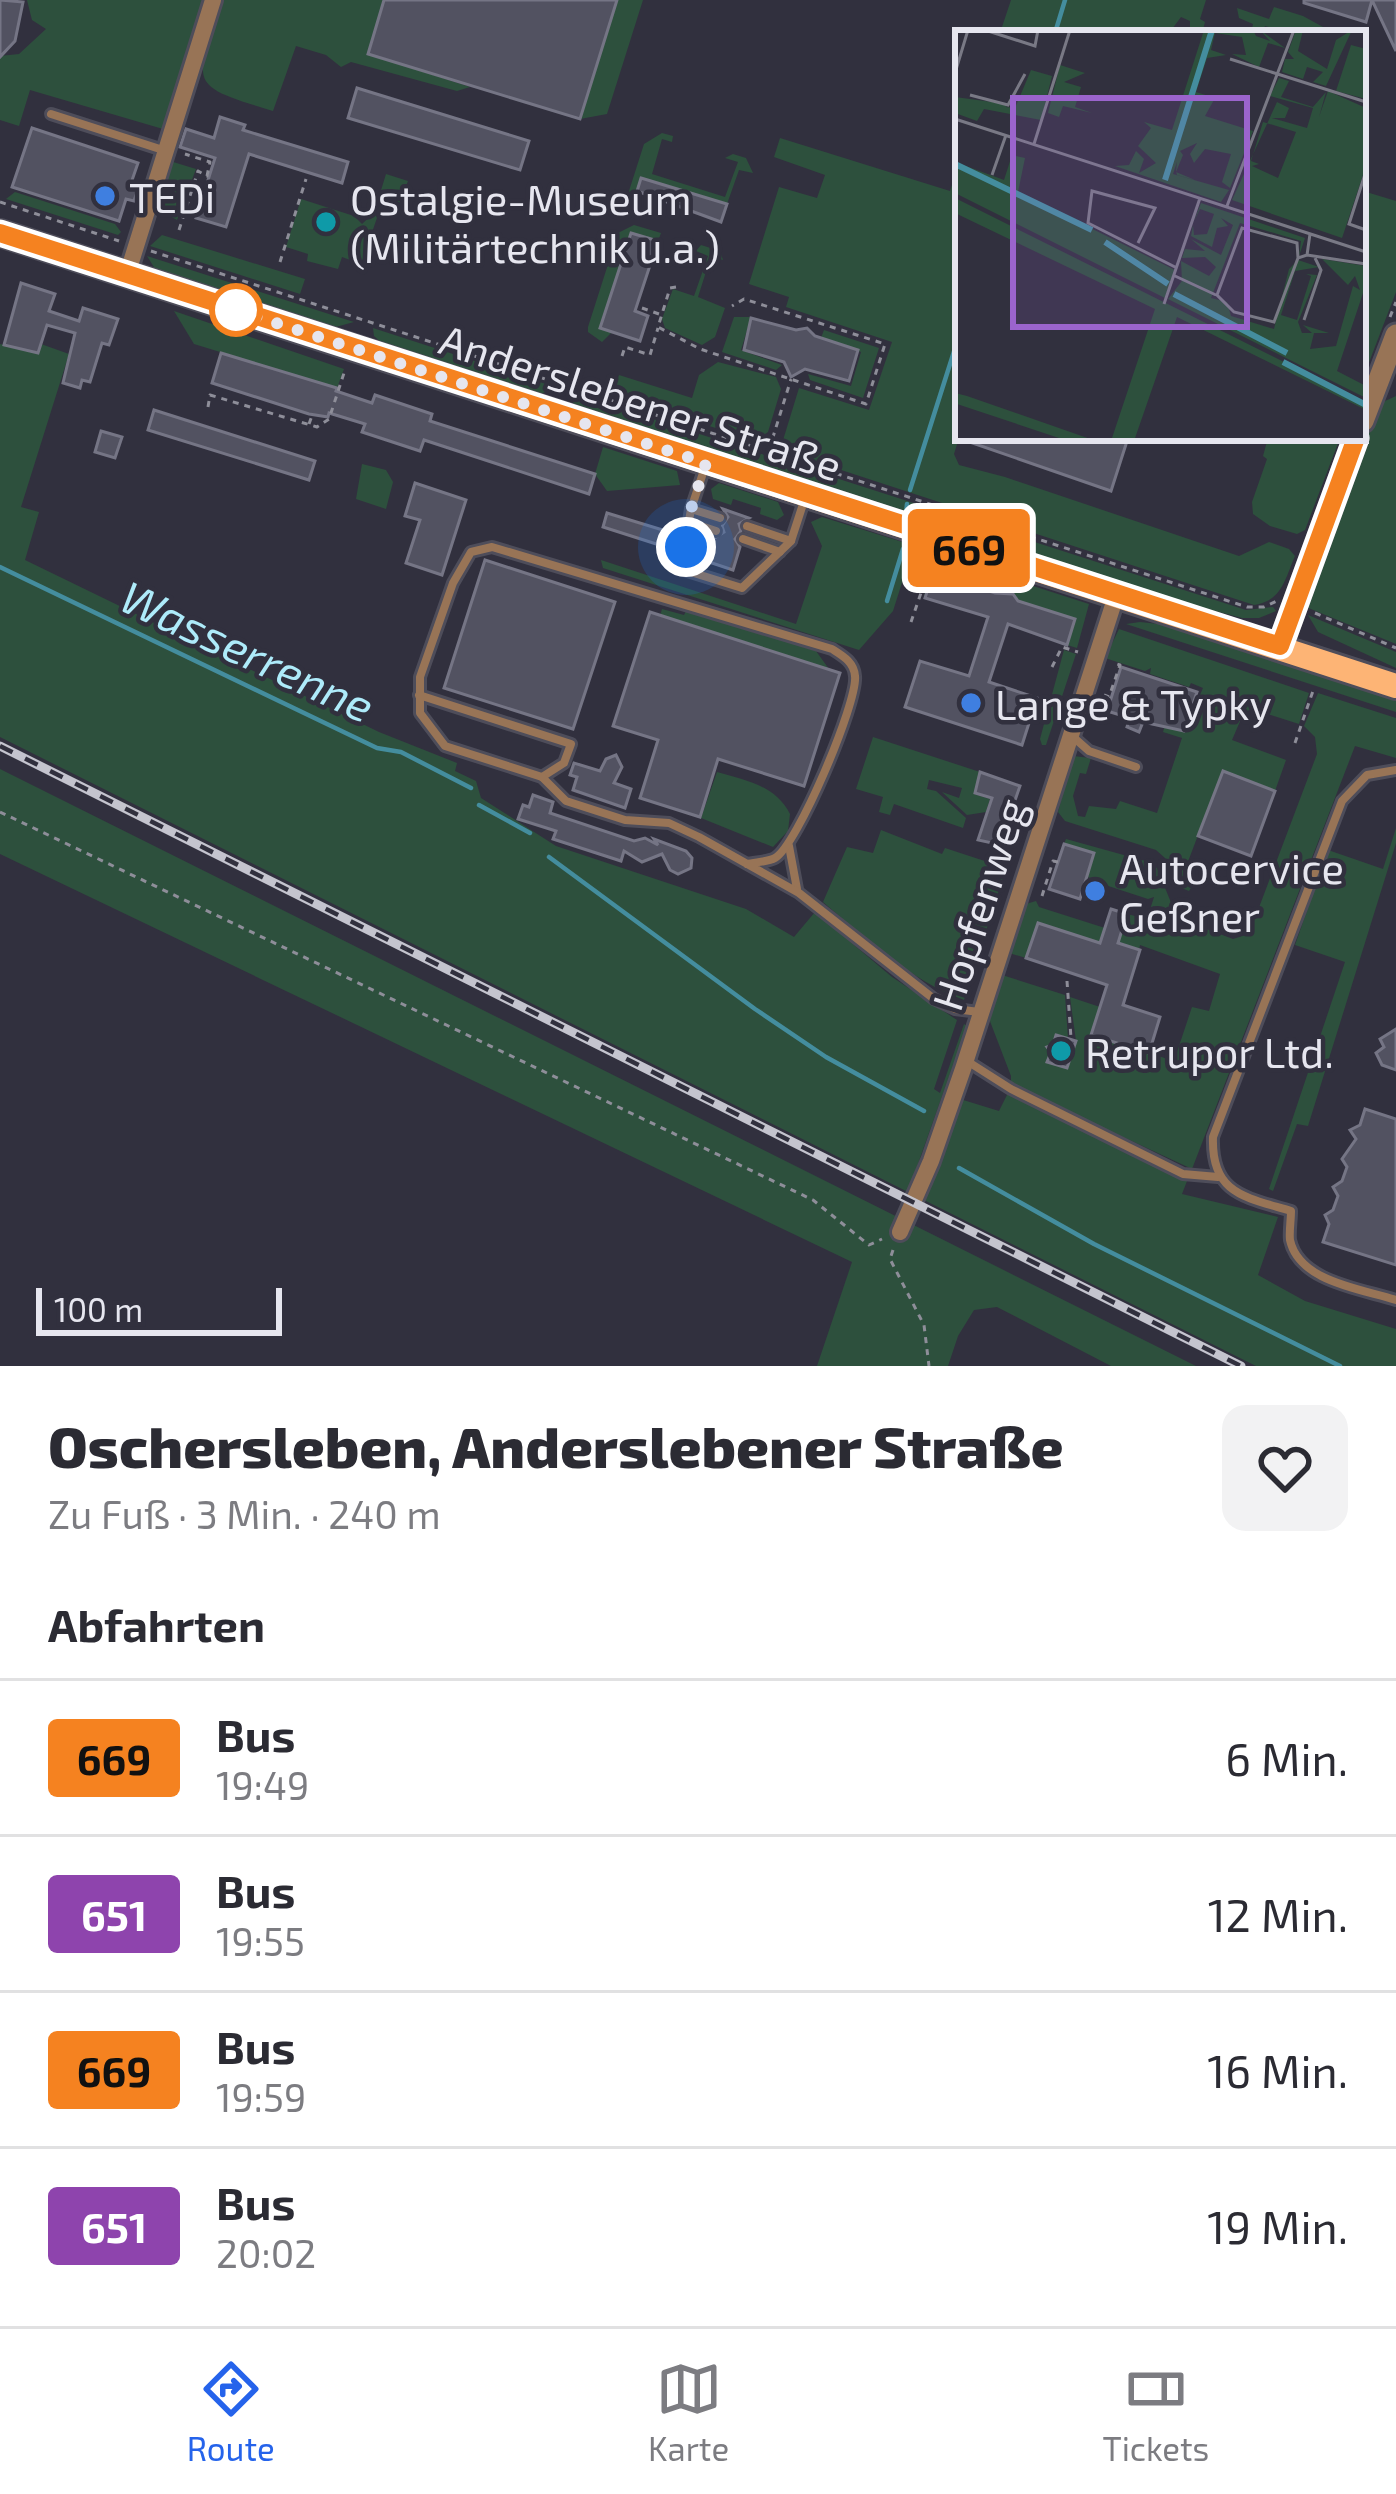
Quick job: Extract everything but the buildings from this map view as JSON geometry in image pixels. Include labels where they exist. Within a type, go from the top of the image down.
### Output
[{"type":"main road","name":"Anderslebener Straße","points":[[0,233],[1396,686]]},
{"type":"street","points":[[127,275],[213,0]]},
{"type":"street","points":[[1366,413],[1396,334]]},
{"type":"street","points":[[1280,646],[1355,441]]},
{"type":"street","name":"Hopfenweg","points":[[900,1232],[966,1060],[1116,596]]},
{"type":"lane","points":[[52,114],[165,151]]},
{"type":"lane","points":[[706,463],[691,509],[681,568],[742,588],[791,541],[806,495]]},
{"type":"lane","points":[[691,509],[720,518]]},
{"type":"lane","points":[[689,522],[716,531]]},
{"type":"lane","points":[[747,526],[791,541]]},
{"type":"lane","points":[[743,539],[780,552]]},
{"type":"lane","points":[[747,864],[775,858],[789,844],[830,759],[854,690],[854,668],[832,649],[492,547],[471,552],[453,583],[420,677],[420,712],[445,746],[542,776],[566,801],[626,820],[669,823],[799,892],[934,999],[955,1009],[981,1012]]},
{"type":"lane","points":[[419,695],[571,744],[564,763],[542,776]]},
{"type":"lane","points":[[1071,735],[1089,752],[1136,767]]},
{"type":"lane","points":[[1396,770],[1367,776],[1342,801],[1213,1137],[1212,1157],[1218,1177],[1236,1193],[1291,1211],[1290,1240],[1299,1260],[1320,1275],[1396,1300]]},
{"type":"lane","points":[[789,844],[799,892]]},
{"type":"lane","points":[[966,1060],[1011,1089],[1184,1174],[1218,1177]]},
{"type":"path","points":[[179,230],[199,171],[207,176],[211,162],[184,154]]},
{"type":"path","points":[[280,262],[305,179]]},
{"type":"path","points":[[0,202],[1246,607],[1264,608],[1276,601],[1396,648]]},
{"type":"path","points":[[622,356],[626,345],[650,355],[670,288],[676,287]]},
{"type":"path","points":[[658,327],[700,349],[866,404],[886,344],[744,298],[732,306]]},
{"type":"path","points":[[642,308],[661,315]]},
{"type":"path","points":[[208,407],[210,395],[317,427],[329,419],[346,368]]},
{"type":"path","points":[[768,452],[791,378]]},
{"type":"path","points":[[308,426],[314,412]]},
{"type":"path","points":[[911,622],[935,551]]},
{"type":"path","points":[[1052,667],[1062,647],[1080,653]]},
{"type":"path","points":[[1295,743],[1313,688]]},
{"type":"path","points":[[0,812],[813,1200],[869,1245],[900,1232]]},
{"type":"path","points":[[1042,896],[1053,861],[1058,862]]},
{"type":"path","points":[[1067,982],[1071,1038]]},
{"type":"path","points":[[900,1232],[890,1259],[925,1325],[928,1366]]},
{"type":"green space","points":[[27,0],[204,0],[163,129],[30,90],[19,126],[0,120],[0,56],[19,54],[46,29],[32,20]]},
{"type":"green space","points":[[222,0],[384,0],[368,54],[470,87],[457,91],[351,62],[341,67],[326,55],[296,46],[273,111],[244,102],[210,86],[204,77],[203,65]]},
{"type":"green space","points":[[617,0],[643,0],[607,114],[580,119]]},
{"type":"green space","points":[[1011,0],[1206,0],[1200,19],[1205,22],[1203,30],[1190,30],[1190,21],[1181,17],[1171,30],[1001,30]]},
{"type":"green space","points":[[1274,7],[1329,30],[1265,26],[1252,30],[1253,24],[1239,18],[1237,8],[1269,19]]},
{"type":"green space","points":[[662,133],[673,136],[672,142],[662,139],[652,174],[725,197],[738,162],[725,158],[733,154],[746,158],[753,173],[739,170],[727,204],[641,178],[631,204],[629,191],[644,144]]},
{"type":"green space","points":[[780,138],[950,191],[955,176],[958,441],[954,454],[959,465],[1239,556],[1269,542],[1289,549],[1295,556],[1277,594],[1254,605],[780,450],[799,388],[869,410],[892,342],[786,307],[789,297],[749,284],[779,187],[817,198],[825,175],[774,157]]},
{"type":"green space","points":[[170,161],[196,169],[177,220],[168,215],[161,197]]},
{"type":"green space","name":"Ostalgie-Museum (Militärtechnik u.a.)","points":[[386,174],[408,181],[393,219],[378,215],[361,264],[342,257],[338,269],[307,261],[308,254],[286,247],[301,199],[354,216],[362,224],[374,213]]},
{"type":"green space","points":[[15,192],[115,224],[121,232],[118,235],[6,199]]},
{"type":"green space","points":[[1366,192],[1396,201],[1396,292],[1366,370]]},
{"type":"green space","points":[[634,225],[661,233],[658,241],[631,233],[600,327],[612,332],[602,342],[588,327],[618,233]]},
{"type":"green space","points":[[162,235],[305,279],[300,294],[150,246]]},
{"type":"green space","points":[[701,245],[720,251],[723,260],[711,256],[698,297],[725,308],[715,337],[702,345],[665,328],[662,319],[673,289],[694,296],[708,256],[696,251]]},
{"type":"green space","points":[[147,256],[354,322],[332,328],[157,272]]},
{"type":"green space","points":[[174,311],[344,369],[337,388],[194,344]]},
{"type":"green space","points":[[734,317],[751,317],[741,350],[782,365],[776,370],[722,352]]},
{"type":"green space","points":[[373,328],[555,387],[537,396],[385,346],[374,336]]},
{"type":"green space","points":[[824,330],[879,348],[863,398],[810,380],[808,374],[851,386],[861,352],[821,338]]},
{"type":"green space","points":[[0,344],[38,352],[41,344],[69,354],[21,507],[39,512],[25,560],[379,732],[457,763],[455,771],[476,781],[481,798],[556,846],[746,909],[794,937],[815,912],[892,977],[957,1020],[934,1089],[940,1093],[964,1024],[967,1026],[908,1192],[0,737]]},
{"type":"green space","points":[[718,362],[776,377],[781,389],[768,432],[756,441],[613,395],[619,375],[692,398],[699,375]]},
{"type":"green space","points":[[569,392],[1246,610],[1273,607],[1276,611],[1242,618],[1124,587],[575,407]]},
{"type":"green space","points":[[1396,396],[1396,644],[1306,607],[1309,586],[1374,413]]},
{"type":"green space","points":[[1267,441],[1339,441],[1305,530],[1297,534],[1270,526],[1253,514],[1252,502],[1267,459],[1263,456]]},
{"type":"green space","points":[[603,447],[677,471],[680,485],[607,491],[595,474]]},
{"type":"green space","points":[[362,464],[386,470],[393,482],[386,509],[356,499]]},
{"type":"green space","points":[[719,483],[778,502],[784,515],[777,520],[760,514],[761,508],[733,499],[731,505],[713,499],[711,489]]},
{"type":"green space","points":[[822,517],[909,544],[912,551],[893,611],[859,650],[603,568],[601,560],[796,624],[822,546],[811,522]]},
{"type":"green space","points":[[937,555],[1089,604],[1077,648],[1067,645],[1074,619],[934,573],[923,599]]},
{"type":"green space","points":[[662,609],[684,615],[687,609],[816,651],[829,669],[660,616]]},
{"type":"green space","points":[[1308,615],[1396,652],[1396,668],[1318,632]]},
{"type":"green space","points":[[1126,624],[1168,625],[1396,698],[1396,712]]},
{"type":"green space","points":[[1119,629],[1309,693],[1299,724],[1252,709],[1244,712],[1232,740],[1286,760],[1275,791],[1222,772],[1181,880],[1192,886],[1189,891],[1179,887],[1156,850],[1065,821],[1058,812],[1073,756],[1091,758],[1073,796],[1078,816],[1085,817],[1089,806],[1116,809],[1120,801],[1157,813],[1182,738],[1163,732],[1165,725],[1184,731],[1203,688],[1150,674],[1151,668],[1145,671],[1105,658]]},
{"type":"green space","points":[[1064,650],[1076,654],[1046,745],[1042,745],[1040,739]]},
{"type":"green space","points":[[1318,693],[1396,718],[1396,758],[1355,746],[1192,1169],[1011,1085],[988,1016],[1002,975],[1065,995],[1068,1039],[1056,1036],[1048,1062],[1067,1067],[1076,1041],[1070,997],[1100,1007],[1092,1035],[1174,1061],[1192,1007],[1209,1011],[1220,974],[1140,945],[1138,955],[1038,923],[1026,958],[1009,953],[1026,904],[1036,901],[1039,907],[1105,928],[1106,924],[1123,929],[1127,914],[1147,919],[1154,897],[1093,881],[1087,876],[1094,853],[1064,844],[1066,839],[1149,862],[1157,868],[1172,905],[1169,915],[1233,939],[1249,934],[1317,754],[1315,737],[1304,726]]},
{"type":"green space","points":[[873,737],[980,772],[974,794],[990,799],[986,812],[967,815],[942,792],[959,798],[962,788],[929,780],[927,789],[936,791],[966,818],[963,828],[894,804],[890,815],[879,812],[883,797],[856,789]]},
{"type":"green space","points":[[0,769],[1196,1366],[1111,1366],[997,1307],[974,1310],[948,1366],[817,1366],[852,1262],[0,854]]},
{"type":"green space","points":[[717,772],[759,786],[784,804],[790,814],[788,831],[773,847],[701,818]]},
{"type":"green space","points":[[1396,828],[1396,843],[1308,1126],[1297,1124],[1273,1191],[1269,1189],[1345,962],[1295,945],[1328,850],[1383,869]]},
{"type":"green space","points":[[881,830],[942,854],[945,848],[1006,868],[964,1000],[907,970],[823,902],[847,847],[873,853]]},
{"type":"green space","points":[[1008,1093],[1187,1181],[1182,1194],[1278,1217],[1258,1275],[1305,1301],[1396,1329],[1396,1366],[1256,1366],[924,1200],[956,1103],[960,1099],[999,1111]]},
{"type":"waterway","points":[[1056,30],[1065,0]]},
{"type":"waterway","points":[[910,490],[955,348]]},
{"type":"waterway","points":[[906,514],[907,504]]},
{"type":"waterway","points":[[887,601],[903,549]]},
{"type":"waterway","name":"Wasserrenne","points":[[0,567],[377,748],[401,752],[471,788]]},
{"type":"waterway","name":"Wasserrenne","points":[[479,805],[530,833]]},
{"type":"waterway","points":[[549,857],[755,1009],[826,1057],[924,1111]]},
{"type":"waterway","points":[[959,1168],[1094,1244],[1340,1366]]},
{"type":"railway","points":[[0,746],[1241,1366]]},
{"type":"bus line","name":"669","points":[[0,233],[1280,646],[1355,441]]},
{"type":"place","name":"TEDi","points":[[105,196]]},
{"type":"place","name":"Ostalgie-Museum (Militärtechnik u.a.)","points":[[326,222]]},
{"type":"place","name":"Lange & Typky","points":[[971,703]]},
{"type":"place","name":"Autocervice Geßner","points":[[1095,891]]},
{"type":"place","name":"Retrupor Ltd.","points":[[1061,1051]]},
{"type":"route","points":[[236,310],[706,463],[691,509],[686,547]]}]
